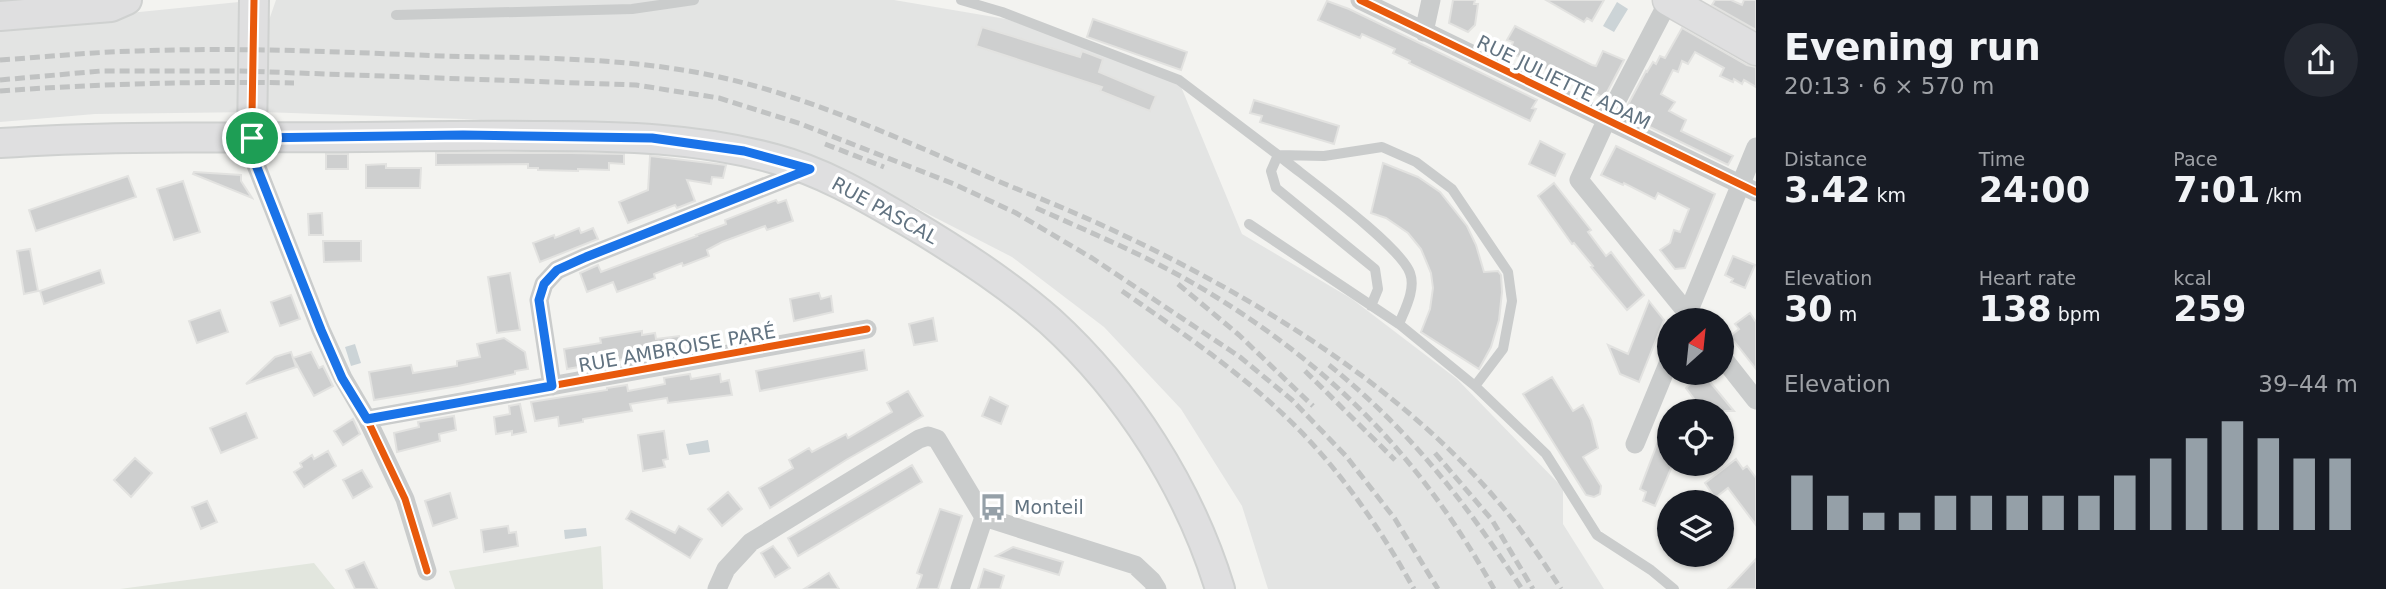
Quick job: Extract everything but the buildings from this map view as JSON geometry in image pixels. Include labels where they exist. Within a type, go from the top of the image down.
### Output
[{"type":"main road","points":[[6,10],[111,7],[127,0]]},
{"type":"main road","points":[[252,138],[254,0]]},
{"type":"main road","points":[[1668,0],[1756,50]]},
{"type":"main road","name":"RUE PASCAL","points":[[0,143],[476,135],[652,138],[744,151],[810,169],[875,203],[958,252],[1020,296],[1077,348],[1114,391],[1159,454],[1198,531],[1220,589]]},
{"type":"street","name":"RUE JULIETTE ADAM","points":[[1360,0],[1748,188]]},
{"type":"street","points":[[1424,32],[1431,0]]},
{"type":"street","points":[[1668,0],[1578,180],[1681,308]]},
{"type":"street","points":[[252,138],[256,165],[321,330],[342,378],[367,419],[405,499],[427,571]]},
{"type":"street","points":[[1694,308],[1748,188],[1756,147]]},
{"type":"street","points":[[552,386],[539,300],[544,284],[557,270],[810,169]]},
{"type":"street","name":"RUE AMBROISE PARÉ","points":[[367,419],[867,330]]},
{"type":"street","points":[[1734,372],[1756,400]]},
{"type":"street","points":[[1635,444],[1659,385]]},
{"type":"street","points":[[717,589],[726,569],[751,542],[928,436],[937,439],[984,517],[1135,565],[1157,589]]},
{"type":"street","points":[[960,589],[984,517]]},
{"type":"lane","points":[[396,15],[632,9],[694,0]]},
{"type":"lane","points":[[961,0],[1002,12],[1179,80],[1278,155],[1389,245],[1410,273],[1410,297],[1399,324]]},
{"type":"lane","points":[[1278,155],[1324,156],[1382,146],[1416,162],[1452,189],[1508,272],[1511,292],[1512,301],[1503,349],[1475,386]]},
{"type":"lane","points":[[1278,155],[1271,171],[1276,188],[1375,269],[1378,289],[1371,306]]},
{"type":"lane","points":[[1249,224],[1399,324],[1475,386],[1546,454],[1597,535],[1651,570],[1674,589]]},
{"type":"shaded area","points":[[276,0],[894,0],[1006,19],[1177,77],[1242,234],[1352,299],[1457,379],[1563,488],[1563,524],[1604,589],[1268,589],[1242,506],[1181,409],[1104,327],[1012,257],[860,179],[708,133],[463,119],[262,112],[95,114],[0,122],[0,26],[239,2],[239,23],[268,23]]},
{"type":"shaded area","points":[[1617,2],[1628,9],[1614,32],[1603,26]]},
{"type":"shaded area","points":[[355,344],[361,363],[351,366],[345,347]]},
{"type":"shaded area","points":[[708,440],[710,452],[689,455],[686,444]]},
{"type":"shaded area","points":[[586,528],[587,536],[565,539],[564,530]]},
{"type":"shaded area","points":[[601,546],[603,589],[455,589],[449,571]]},
{"type":"shaded area","points":[[314,563],[335,589],[120,589]]},
{"type":"railway","points":[[0,60],[121,52],[214,50],[559,59],[676,69],[715,76],[789,96],[862,123],[1089,219],[1160,253],[1269,313],[1322,347],[1421,423],[1506,511],[1561,589]]},
{"type":"railway","points":[[0,80],[101,71],[241,71],[636,85],[719,98],[801,124],[954,184],[1016,213],[1092,258],[1240,357],[1292,400],[1346,456],[1395,519],[1438,589]]},
{"type":"railway","points":[[0,91],[220,82],[294,83]]},
{"type":"railway","points":[[825,144],[884,167]]},
{"type":"railway","points":[[1036,208],[1124,247],[1187,280],[1254,322],[1296,353],[1372,421],[1405,458],[1437,499],[1494,589]]},
{"type":"railway","points":[[1178,284],[1239,335],[1313,406]]},
{"type":"railway","points":[[1122,291],[1224,364],[1296,426],[1357,499],[1414,589]]},
{"type":"railway","points":[[1329,365],[1386,416],[1435,469],[1458,497],[1522,589]]},
{"type":"railway","points":[[1305,371],[1395,460]]},
{"type":"railway","points":[[1435,453],[1492,520],[1533,589]]},
{"type":"cycle path","points":[[254,0],[252,115],[256,165],[321,330],[405,499],[427,571]]},
{"type":"cycle path","points":[[1360,0],[1756,192]]},
{"type":"cycle path","points":[[552,386],[539,300],[544,284],[557,270],[810,169]]},
{"type":"cycle path","points":[[367,419],[867,329]]},
{"type":"place","name":"Monteil","points":[[993,507]]},
{"type":"route","points":[[463,135],[652,138],[744,151],[810,169],[557,270],[544,284],[539,300],[552,386],[367,419],[342,378],[321,330],[256,165],[252,138],[463,135]]}]
